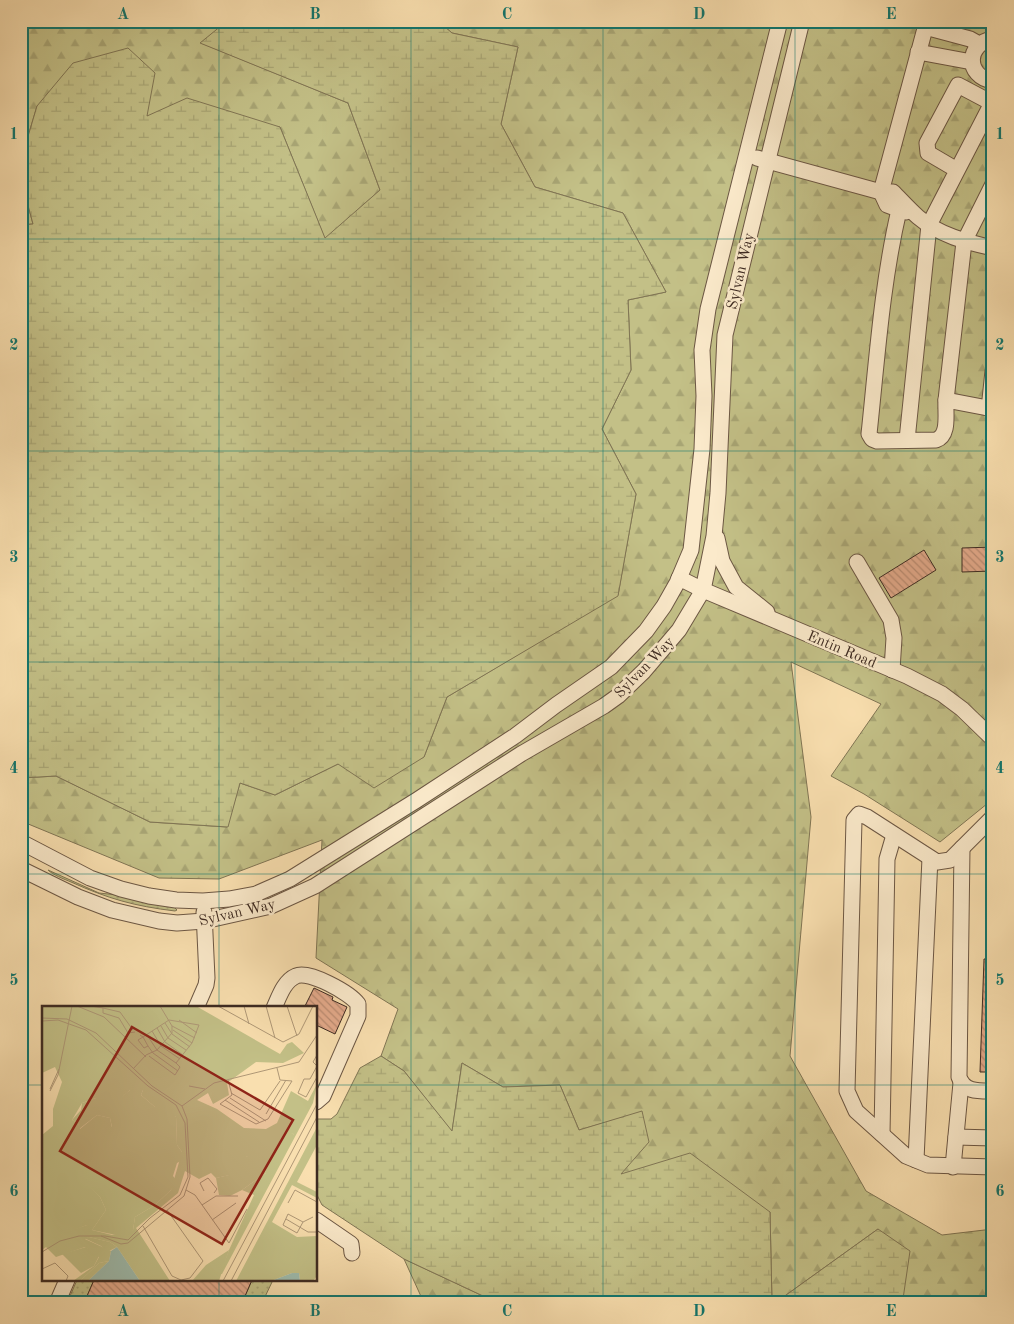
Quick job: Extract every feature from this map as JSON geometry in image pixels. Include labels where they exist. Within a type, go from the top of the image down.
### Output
[{"type":"street","name":"Sylvan Way","points":[[22,846],[90,878],[121,890],[167,899],[203,901],[230,899],[256,894],[290,879],[403,809],[515,736],[611,667],[646,631],[664,606],[691,550],[697,505],[703,405],[702,350],[708,309],[780,21]]},
{"type":"street","name":"Sylvan Way","points":[[21,869],[78,897],[112,910],[158,921],[177,923],[204,921],[271,906],[315,886],[521,754],[604,706],[618,696],[668,644],[679,630],[703,590],[716,522],[725,335],[802,21]]},
{"type":"street","points":[[989,39],[970,39],[926,24],[881,192],[887,205],[923,220],[964,242],[993,248]]},
{"type":"street","points":[[907,440],[923,220],[957,170],[992,104],[992,81],[978,75],[972,62],[972,56],[989,39]]},
{"type":"street","points":[[918,52],[972,62]]},
{"type":"street","points":[[957,170],[928,153],[927,143],[958,85],[992,104]]},
{"type":"street","points":[[746,155],[881,192],[893,192],[923,220]]},
{"type":"street","points":[[899,210],[891,245],[882,310],[869,434],[872,439],[877,441],[936,440],[945,433],[946,400],[964,242],[993,184]]},
{"type":"street","points":[[946,400],[991,409],[993,371]]},
{"type":"street","points":[[716,522],[718,548],[722,562],[736,587],[780,622]]},
{"type":"street","points":[[857,562],[891,620],[894,638],[892,670]]},
{"type":"street","name":"Entin Road","points":[[679,578],[892,670],[942,694],[962,709],[993,739]]},
{"type":"street","points":[[403,809],[414,823]]},
{"type":"street","points":[[993,817],[950,860],[937,862],[859,814],[854,820],[847,1091],[856,1110],[906,1156],[928,1165],[993,1167]]},
{"type":"street","points":[[882,1134],[887,859],[894,835]]},
{"type":"street","points":[[953,1167],[961,1083],[958,1076],[962,848]]},
{"type":"street","points":[[916,1160],[930,858]]},
{"type":"street","points":[[197,1006],[207,978],[203,901]]},
{"type":"street","points":[[275,1006],[285,986],[296,976],[311,976],[350,995],[358,1004],[358,1016],[333,1059],[323,1096],[318,1100]]},
{"type":"street","points":[[961,1083],[972,1091],[993,1091]]},
{"type":"street","points":[[956,1137],[993,1138]]},
{"type":"street","points":[[318,1221],[352,1244],[352,1253]]},
{"type":"street","points":[[57,1303],[67,1282]]},
{"type":"green space","points":[[21,21],[227,21],[201,43],[348,103],[380,190],[325,239],[280,127],[37,106],[21,160]]},
{"type":"green space","points":[[227,21],[438,21],[452,33],[518,47],[501,124],[535,187],[623,213],[666,292],[628,300],[631,370],[602,429],[636,494],[618,596],[447,697],[424,757],[374,788],[338,764],[275,795],[240,783],[228,827],[150,822],[56,776],[21,778],[21,225],[33,224],[21,179],[21,160],[37,106],[73,63],[128,48],[155,73],[147,116],[187,98],[280,127],[325,238],[380,190],[348,103],[200,43]]},
{"type":"green space","points":[[438,21],[993,21],[993,799],[940,842],[864,794],[831,776],[881,704],[791,662],[811,817],[790,1056],[866,1191],[942,1235],[993,1229],[993,1303],[905,1303],[878,1229],[775,1303],[772,1303],[770,1212],[620,1175],[642,1112],[579,1130],[560,1085],[503,1087],[462,1063],[452,1132],[404,1071],[381,1056],[398,1009],[316,958],[322,840],[219,879],[159,878],[21,821],[21,778],[56,776],[150,822],[227,827],[240,783],[275,795],[338,764],[424,757],[447,697],[618,595],[636,494],[602,429],[631,370],[628,300],[666,292],[623,213],[535,187],[501,124],[518,47],[452,33]]},
{"type":"green space","points":[[21,179],[33,224],[21,225]]},
{"type":"green space","points":[[48,870],[99,893],[127,896],[174,907],[177,910],[147,907],[122,901],[110,897],[85,888]]},
{"type":"green space","points":[[381,1056],[404,1071],[452,1131],[462,1063],[503,1087],[560,1085],[579,1130],[642,1111],[649,1142],[621,1174],[690,1153],[770,1212],[772,1303],[498,1303],[404,1259],[322,1205],[318,1197],[318,1119],[331,1119],[337,1114],[360,1068]]},
{"type":"green space","points":[[878,1229],[910,1251],[903,1299],[905,1303],[775,1303]]},
{"type":"green space","points":[[404,1259],[498,1303],[424,1303]]},
{"type":"green space","points":[[76,1282],[93,1282],[84,1303],[67,1303]]},
{"type":"green space","points":[[251,1282],[272,1282],[262,1303],[242,1303]]},
{"type":"building","points":[[993,547],[993,571],[962,572],[962,548]]},
{"type":"building","points":[[924,550],[936,570],[891,598],[879,578]]},
{"type":"building","points":[[984,959],[993,959],[993,1072],[980,1072]]},
{"type":"building","points":[[314,988],[333,997],[332,1000],[347,1007],[335,1034],[318,1026],[318,1006],[305,1006]]},
{"type":"building","points":[[93,1282],[251,1282],[242,1303],[84,1303]]}]
